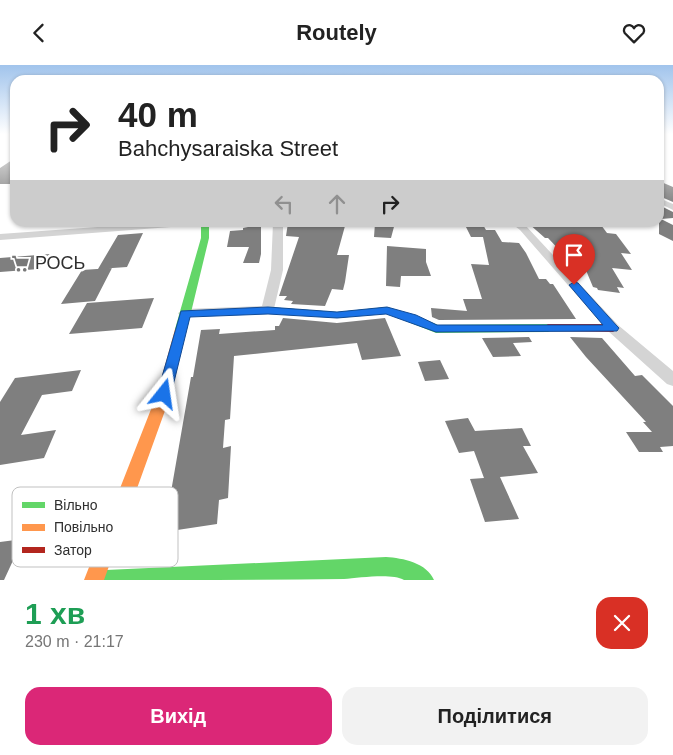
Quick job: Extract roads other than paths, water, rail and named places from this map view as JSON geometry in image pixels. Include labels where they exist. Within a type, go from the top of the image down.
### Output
[{"type":"street","points":[[0,237],[131,227]]},
{"type":"street","points":[[129,487],[164,394],[205,238],[205,227]]},
{"type":"street","points":[[268,311],[277,270],[278,227]]},
{"type":"street","points":[[520,227],[613,328],[673,380]]},
{"type":"street","points":[[185,313],[268,311],[337,315],[387,310],[412,318],[436,329],[613,328]]},
{"type":"street","points":[[94,580],[99,567]]},
{"type":"street","points":[[106,580],[386,567],[404,568],[424,580]]},
{"type":"place","name":"РОСЬ","points":[[21,263]]}]
